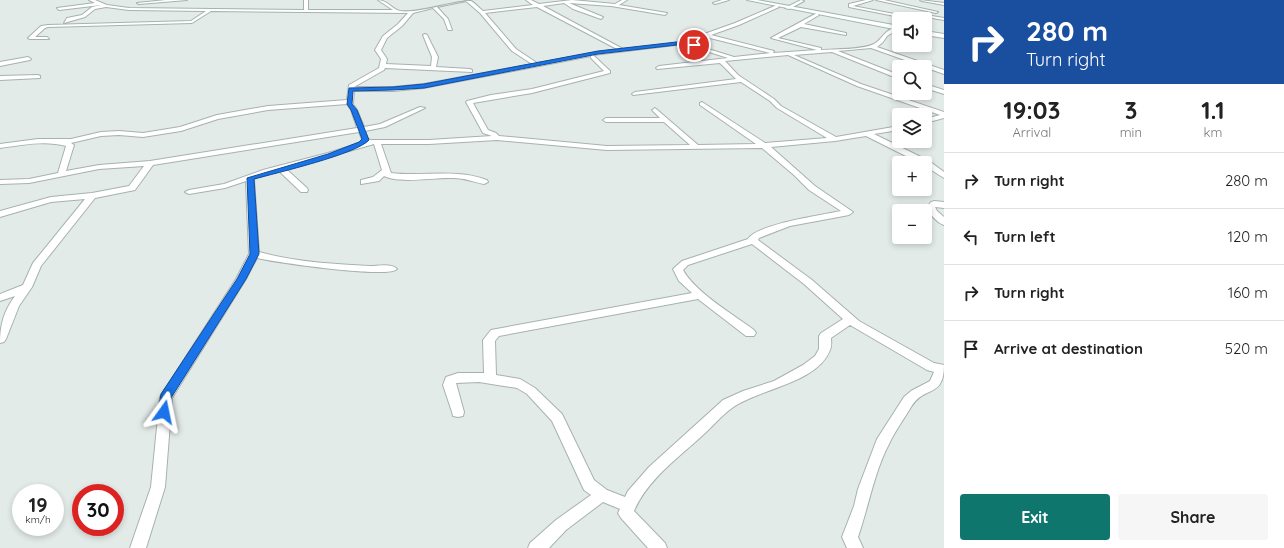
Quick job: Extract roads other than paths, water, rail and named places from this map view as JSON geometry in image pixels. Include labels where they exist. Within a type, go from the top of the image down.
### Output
[{"type":"street","points":[[63,4],[92,0],[103,5],[130,9],[411,12],[464,0]]},
{"type":"street","points":[[59,9],[185,0]]},
{"type":"street","points":[[306,0],[306,11]]},
{"type":"street","points":[[380,0],[398,12]]},
{"type":"street","points":[[467,0],[482,12],[514,50],[537,66]]},
{"type":"street","points":[[528,0],[622,50]]},
{"type":"street","points":[[613,5],[625,0]]},
{"type":"street","points":[[715,3],[727,0]]},
{"type":"street","points":[[749,0],[817,14],[892,27]]},
{"type":"street","points":[[771,0],[782,7]]},
{"type":"street","points":[[871,0],[851,5],[851,7],[892,14]]},
{"type":"street","points":[[878,0],[936,12]]},
{"type":"street","points":[[922,0],[944,4]]},
{"type":"street","points":[[427,1],[446,19],[450,29]]},
{"type":"street","points":[[351,90],[393,89],[424,86],[537,66],[598,53],[685,43],[802,1]]},
{"type":"street","points":[[482,12],[589,2],[665,14]]},
{"type":"street","points":[[566,3],[601,18]]},
{"type":"street","points":[[204,10],[210,4]]},
{"type":"street","points":[[70,24],[65,22],[69,19],[83,16],[94,8],[103,5]]},
{"type":"street","points":[[932,14],[944,9]]},
{"type":"street","points":[[47,38],[30,38],[43,27],[70,24],[90,25],[192,22],[206,12],[212,10]]},
{"type":"street","points":[[411,12],[400,25],[385,37],[378,50],[384,59],[383,66],[380,71],[354,83],[351,90],[350,102],[360,128],[368,142],[380,147],[385,171],[388,175],[418,178],[458,175],[471,177],[484,182]]},
{"type":"street","points":[[817,14],[800,25],[773,38],[823,51]]},
{"type":"street","points":[[932,17],[944,19]]},
{"type":"street","points":[[800,25],[844,34]]},
{"type":"street","points":[[872,47],[883,40],[885,35],[892,32]]},
{"type":"street","points":[[932,34],[944,36]]},
{"type":"street","points":[[425,35],[435,57],[434,68]]},
{"type":"street","points":[[706,35],[780,54]]},
{"type":"street","points":[[685,43],[732,58]]},
{"type":"street","points":[[659,68],[721,61],[732,58],[872,47],[944,72]]},
{"type":"street","points":[[833,51],[892,74]]},
{"type":"street","points":[[788,54],[859,85],[944,115]]},
{"type":"street","points":[[497,138],[494,134],[485,132],[467,100],[538,90],[608,72],[593,57]]},
{"type":"street","points":[[0,64],[28,59]]},
{"type":"street","points":[[721,61],[741,80],[772,100],[779,108],[835,139]]},
{"type":"street","points":[[383,66],[470,71]]},
{"type":"street","points":[[0,78],[38,77]]},
{"type":"street","points":[[1,87],[11,78]]},
{"type":"street","points":[[635,94],[741,80]]},
{"type":"street","points":[[932,88],[944,92]]},
{"type":"street","points":[[58,142],[83,139],[101,134],[154,134],[217,117],[262,109],[319,105],[342,101],[350,102]]},
{"type":"street","points":[[702,104],[765,146],[812,188],[849,212],[788,224],[756,236],[753,239],[753,242]]},
{"type":"street","points":[[0,182],[29,181],[100,167],[150,163],[208,155],[387,124],[410,112],[422,108]]},
{"type":"street","points":[[655,110],[696,147]]},
{"type":"street","points":[[932,119],[944,115]]},
{"type":"street","points":[[606,120],[665,120]]},
{"type":"street","points":[[189,192],[218,188],[331,155],[368,142],[429,142],[497,138],[600,147],[765,146],[835,139],[892,129]]},
{"type":"street","points":[[868,134],[926,163],[944,176]]},
{"type":"street","points":[[0,146],[38,141],[67,143],[70,145],[61,175]]},
{"type":"street","points":[[0,214],[51,200],[92,196],[132,188],[137,177],[150,163]]},
{"type":"street","points":[[281,169],[304,190]]},
{"type":"street","points":[[364,182],[376,179],[385,171]]},
{"type":"street","points":[[138,548],[158,487],[166,397],[242,279],[254,254],[250,178]]},
{"type":"street","points":[[0,339],[14,306],[27,287],[36,265],[92,196]]},
{"type":"street","points":[[944,205],[936,204],[931,207],[933,212],[944,222]]},
{"type":"street","points":[[750,333],[700,295],[683,279],[678,269],[685,263],[753,242]]},
{"type":"street","points":[[753,242],[808,282],[850,320],[931,367],[943,369],[935,384],[915,394],[908,401],[882,443],[865,489],[861,506],[850,537],[855,548]]},
{"type":"street","points":[[254,254],[276,260],[302,264],[377,270],[392,269]]},
{"type":"street","points":[[0,298],[27,287]]},
{"type":"street","points":[[490,379],[491,365],[489,340],[495,333],[700,295]]},
{"type":"street","points":[[659,548],[626,513],[633,496],[654,471],[728,404],[747,394],[778,384],[807,368],[819,359],[825,349],[825,336],[850,320]]},
{"type":"street","points":[[458,412],[449,385],[450,380],[458,378],[490,379],[520,384],[531,391],[557,418],[589,485],[602,495],[629,506]]},
{"type":"street","points":[[536,548],[561,525],[602,495]]}]
